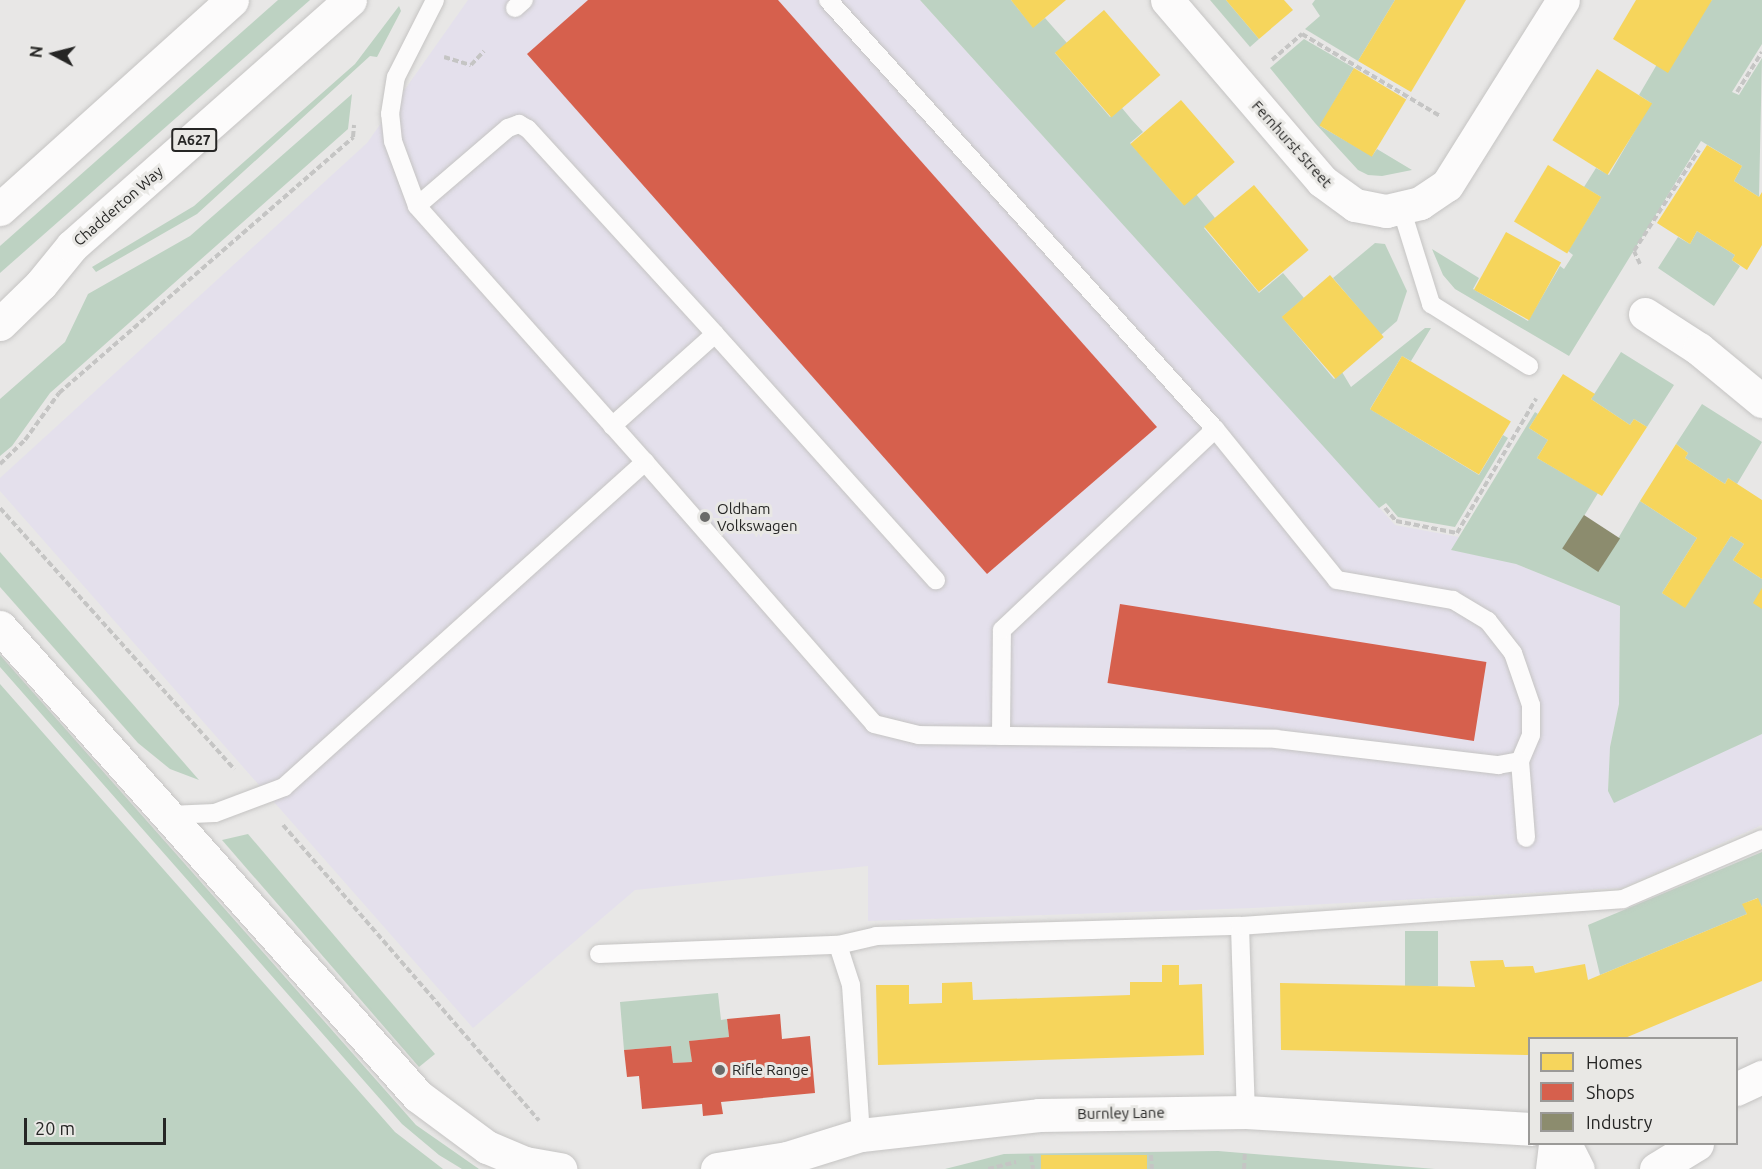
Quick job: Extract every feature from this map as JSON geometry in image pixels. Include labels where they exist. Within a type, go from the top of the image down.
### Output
[{"type":"main road","points":[[0,209],[232,0]]},
{"type":"main road","name":"Chadderton Way","points":[[0,324],[41,284],[72,246],[350,0]]},
{"type":"main road","name":"Fernhurst Street","points":[[1167,0],[1322,181],[1355,205],[1386,211],[1401,208],[1436,194],[1460,170],[1563,0]]},
{"type":"main road","points":[[1645,314],[1699,349],[1762,401]]},
{"type":"main road","points":[[0,627],[418,1096],[487,1147],[524,1166],[560,1169]]},
{"type":"main road","points":[[1738,1089],[1762,1077]]},
{"type":"main road","name":"Burnley Lane","points":[[717,1169],[787,1158],[861,1135],[1039,1114],[1246,1112],[1528,1129]]},
{"type":"main road","points":[[1552,1169],[1555,1145]]},
{"type":"main road","points":[[1565,1145],[1578,1169]]},
{"type":"main road","points":[[1656,1169],[1694,1145]]},
{"type":"lane","points":[[435,0],[396,77],[390,114],[393,141],[417,206],[645,462],[873,724],[919,735],[1276,739],[1498,765],[1521,761]]},
{"type":"lane","points":[[828,0],[1215,429],[1337,580],[1453,600],[1488,621],[1513,653],[1531,705],[1531,735],[1521,761],[1526,838]]},
{"type":"lane","points":[[417,206],[508,128],[519,124],[528,129],[716,334],[936,580]]},
{"type":"lane","points":[[1401,208],[1431,304],[1529,366]]},
{"type":"lane","points":[[612,426],[716,334]]},
{"type":"lane","points":[[1001,736],[1002,630],[1215,429]]},
{"type":"lane","points":[[169,815],[215,813],[284,787],[645,462]]},
{"type":"lane","points":[[599,954],[838,945],[876,936],[1240,926],[1500,911],[1623,899],[1762,839]]},
{"type":"lane","points":[[1240,926],[1246,1112]]},
{"type":"lane","points":[[838,945],[851,985],[861,1135]]},
{"type":"path","points":[[1270,62],[1302,34],[1446,119]]},
{"type":"path","points":[[441,56],[471,65],[484,51]]},
{"type":"path","points":[[1737,92],[1762,51]]},
{"type":"path","points":[[0,465],[25,440],[59,393],[353,137],[355,116]]},
{"type":"path","points":[[1640,264],[1634,251],[1699,150]]},
{"type":"path","points":[[1385,508],[1396,521],[1457,533],[1549,378],[1529,366]]},
{"type":"path","points":[[0,508],[240,775]]},
{"type":"path","points":[[282,824],[543,1126]]},
{"type":"path","points":[[988,1169],[1031,1159]]},
{"type":"shaded area","name":"Oldham Volkswagen","points":[[468,0],[920,0],[1395,525],[1459,537],[1452,550],[1516,564],[1620,606],[1619,704],[1610,747],[1608,791],[1614,802],[1762,734],[1762,825],[1622,888],[1253,908],[868,921],[868,866],[635,890],[473,1028],[0,491],[0,478],[367,143]]},
{"type":"green space","points":[[278,0],[310,0],[0,273],[0,246]]},
{"type":"green space","points":[[920,0],[1011,0],[1033,27],[1045,18],[1067,43],[1055,53],[1110,117],[1122,108],[1143,132],[1130,143],[1183,204],[1196,194],[1215,218],[1204,228],[1259,293],[1283,273],[1304,298],[1282,317],[1334,379],[1342,372],[1351,387],[1425,328],[1431,328],[1411,361],[1402,356],[1370,409],[1479,475],[1503,435],[1508,438],[1455,527],[1398,517],[1386,503],[1379,508]]},
{"type":"green space","points":[[1210,0],[1226,0],[1259,39],[1250,47]]},
{"type":"green space","points":[[1315,0],[1395,0],[1358,61],[1305,29],[1320,16],[1312,4]]},
{"type":"green space","points":[[1712,0],[1762,0],[1762,44],[1732,92],[1739,95],[1762,58],[1759,197],[1734,181],[1742,166],[1701,141],[1569,356],[1455,289],[1443,275],[1432,249],[1479,278],[1473,289],[1528,321],[1560,266],[1564,269],[1573,255],[1568,251],[1601,197],[1584,187],[1596,168],[1609,175],[1651,103],[1639,95],[1656,66]]},
{"type":"green space","points":[[399,6],[401,11],[377,57],[370,56],[197,214],[96,272],[92,267],[194,206],[355,64]]},
{"type":"green space","points":[[1304,39],[1354,68],[1320,126],[1372,156],[1377,149],[1412,170],[1382,176],[1368,175],[1358,170],[1315,123],[1270,68]]},
{"type":"green space","points":[[352,94],[348,129],[50,393],[12,446],[0,456],[0,399],[65,342],[88,294],[190,236]]},
{"type":"green space","points":[[1697,231],[1735,255],[1732,260],[1740,266],[1714,306],[1658,268],[1678,237],[1690,244]]},
{"type":"green space","points":[[1375,243],[1385,244],[1407,291],[1397,321],[1381,335],[1333,278]]},
{"type":"green space","points":[[1621,352],[1674,385],[1647,427],[1634,419],[1630,425],[1591,399]]},
{"type":"green space","points":[[1702,404],[1762,442],[1737,484],[1728,478],[1725,484],[1685,458],[1688,453],[1676,444]]},
{"type":"green space","points":[[1535,412],[1538,414],[1529,428],[1548,440],[1537,458],[1598,493],[1564,549],[1599,571],[1640,501],[1697,538],[1662,593],[1685,607],[1731,536],[1744,544],[1733,560],[1762,579],[1762,734],[1614,803],[1608,791],[1610,747],[1619,704],[1620,606],[1516,564],[1451,550]]},
{"type":"green space","points":[[0,552],[199,780],[170,769],[138,743],[0,587]]},
{"type":"green space","points":[[0,655],[416,1125],[479,1169],[462,1169],[439,1155],[402,1124],[0,667]]},
{"type":"green space","points":[[0,684],[395,1132],[443,1169],[0,1169]]},
{"type":"green space","points":[[248,834],[435,1054],[419,1067],[222,840]]},
{"type":"green space","points":[[1762,852],[1762,907],[1757,898],[1743,904],[1747,914],[1600,975],[1588,925]]},
{"type":"green space","points":[[1405,931],[1438,931],[1438,986],[1405,986]]},
{"type":"green space","points":[[718,993],[721,1020],[727,1019],[729,1037],[690,1041],[692,1062],[673,1063],[671,1046],[624,1050],[620,1002]]},
{"type":"green space","points":[[1218,1151],[1435,1169],[945,1169],[1004,1154]]},
{"type":"building: Homes","points":[[1011,0],[1066,0],[1033,28]]},
{"type":"building: Homes","points":[[1226,0],[1284,0],[1293,10],[1259,39]]},
{"type":"building: Homes","points":[[1395,0],[1466,0],[1411,92],[1358,61]]},
{"type":"building: Homes","points":[[1636,0],[1712,0],[1668,73],[1613,39]]},
{"type":"building: Homes","points":[[1104,10],[1160,75],[1111,118],[1055,53]]},
{"type":"building: Homes","points":[[1354,68],[1406,99],[1372,157],[1319,125]]},
{"type":"building: Homes","points":[[1597,69],[1652,103],[1608,175],[1552,140]]},
{"type":"building: Homes","points":[[1181,100],[1235,162],[1184,206],[1130,144]]},
{"type":"building: Homes","points":[[1707,145],[1742,166],[1734,181],[1759,197],[1762,192],[1762,245],[1747,270],[1732,260],[1735,255],[1697,231],[1690,244],[1657,223]]},
{"type":"building: Homes","points":[[1548,165],[1601,197],[1567,254],[1514,222]]},
{"type":"building: Homes","points":[[1254,185],[1309,250],[1259,292],[1204,227]]},
{"type":"building: Homes","points":[[1506,232],[1561,263],[1529,320],[1474,290]]},
{"type":"building: Homes","points":[[1330,275],[1384,337],[1335,379],[1282,317]]},
{"type":"building: Homes","points":[[1402,356],[1511,421],[1479,475],[1370,409]]},
{"type":"building: Homes","points":[[1563,374],[1595,394],[1591,399],[1630,425],[1634,419],[1647,427],[1602,496],[1537,458],[1548,440],[1529,428]]},
{"type":"building: Homes","points":[[1676,444],[1688,453],[1685,458],[1725,484],[1728,478],[1762,500],[1762,579],[1733,560],[1744,544],[1731,536],[1685,608],[1662,593],[1697,538],[1640,501]]},
{"type":"building: Homes","points":[[1762,588],[1762,609],[1753,603]]},
{"type":"building: Homes","points":[[1758,898],[1762,907],[1762,981],[1627,1037],[1528,1037],[1528,1055],[1281,1050],[1280,983],[1475,987],[1470,961],[1503,960],[1505,967],[1533,966],[1535,973],[1585,964],[1588,980],[1747,914],[1742,904]]},
{"type":"building: Homes","points":[[1162,965],[1179,965],[1179,985],[1202,984],[1204,1055],[878,1065],[876,985],[909,985],[909,1004],[942,1003],[942,983],[972,982],[973,1000],[1130,995],[1130,982],[1162,982]]},
{"type":"building: Homes","points":[[1041,1155],[1147,1155],[1147,1169],[1041,1169]]},
{"type":"building: Shops","points":[[588,0],[778,0],[1157,427],[987,574],[527,54]]},
{"type":"building: Shops","points":[[1120,604],[1486,662],[1474,741],[1107,683]]},
{"type":"building: Shops","name":"Rifle Range","points":[[780,1014],[782,1039],[810,1036],[815,1093],[721,1102],[723,1114],[703,1116],[702,1104],[642,1109],[639,1076],[627,1077],[624,1050],[671,1046],[673,1063],[692,1062],[689,1041],[729,1037],[727,1019]]},
{"type":"building: Industry","points":[[1584,515],[1620,538],[1598,572],[1562,549]]},
{"type":"place","name":"Oldham Volkswagen","points":[[705,517]]},
{"type":"place","name":"Rifle Range","points":[[720,1070]]}]
